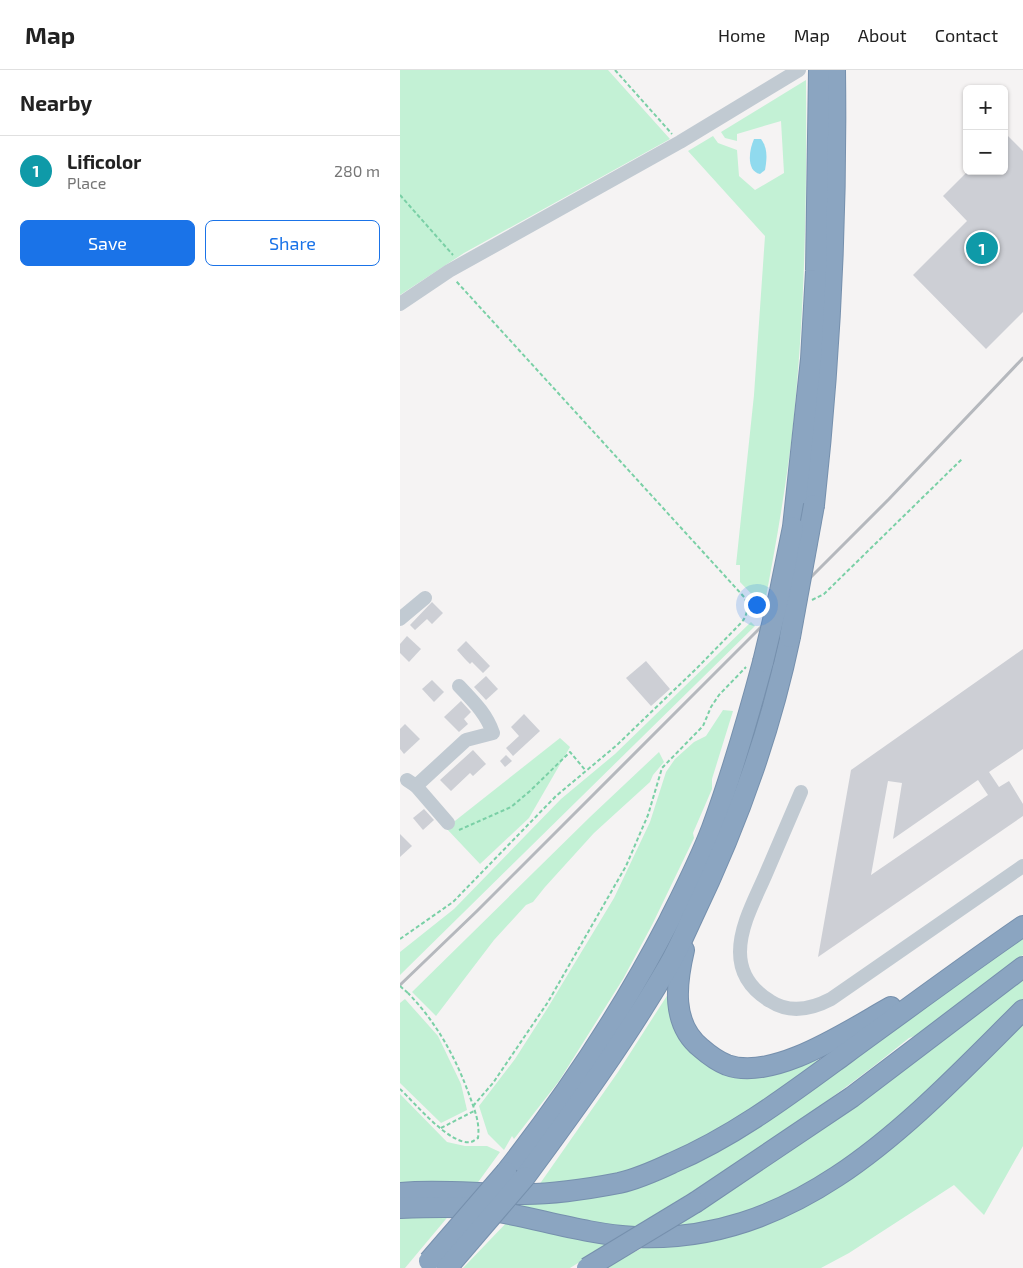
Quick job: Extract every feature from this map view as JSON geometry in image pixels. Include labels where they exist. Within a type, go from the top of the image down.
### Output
[{"type":"highway","points":[[516,1174],[562,1097],[612,1023],[648,960],[684,891],[714,820],[739,748],[755,664],[780,591],[793,527],[811,359],[816,271],[819,70]]},
{"type":"highway","points":[[436,1266],[588,1092],[630,1029],[670,964],[707,887],[744,797],[780,680],[790,637],[814,505],[822,430],[832,272],[836,70]]},
{"type":"highway","points":[[693,917],[680,968],[679,1013],[686,1031],[696,1044],[712,1057],[728,1065],[747,1068],[770,1066],[794,1058],[826,1043],[970,963]]},
{"type":"highway","points":[[400,1193],[553,1193],[621,1182],[654,1172],[716,1142],[791,1094],[1023,926]]},
{"type":"highway","points":[[587,1268],[696,1202],[852,1097],[1023,967]]},
{"type":"highway","points":[[400,1208],[475,1208],[593,1232],[636,1237],[702,1233],[736,1226],[774,1212],[805,1196],[863,1159],[921,1109],[1023,1010]]},
{"type":"street","points":[[400,304],[449,271],[680,142],[799,70]]},
{"type":"street","points":[[400,619],[425,598]]},
{"type":"street","points":[[448,823],[406,782],[466,740],[493,733],[488,719],[459,686]]},
{"type":"street","points":[[801,792],[749,913],[741,943],[740,953],[743,972],[749,984],[777,1006],[803,1009],[823,1004],[832,999],[1023,866]]},
{"type":"path","points":[[616,70],[680,142]]},
{"type":"path","points":[[400,195],[462,264]]},
{"type":"path","points":[[400,939],[453,902],[556,796],[617,745],[697,668],[745,618],[748,611],[745,598],[454,279],[449,271]]},
{"type":"path","points":[[808,602],[824,594],[963,458]]},
{"type":"path","points":[[473,1106],[493,1082],[548,1002],[626,866],[648,815],[662,768],[704,726],[718,695],[755,664]]},
{"type":"path","points":[[448,823],[454,828],[461,830],[511,807],[570,752],[586,771]]},
{"type":"path","points":[[400,986],[416,1001],[439,1030],[455,1059],[479,1125],[478,1138],[472,1142],[462,1141],[441,1128],[426,1116],[400,1089]]},
{"type":"path","points":[[441,1128],[474,1110]]},
{"type":"green space","points":[[400,70],[608,70],[670,139],[464,253],[400,295]]},
{"type":"green space","points":[[806,80],[804,258],[800,346],[792,435],[776,543],[764,607],[740,582],[740,565],[736,565],[754,395],[765,236],[688,151],[713,136],[718,143],[737,150],[739,176],[755,190],[784,173],[781,121],[737,134],[737,141],[725,138],[721,132]]},
{"type":"green space","points":[[751,622],[755,626],[400,975],[400,952],[454,909],[561,799],[615,754]]},
{"type":"green space","points":[[723,710],[733,711],[712,779],[712,789],[693,833],[694,838],[652,925],[623,979],[559,1081],[514,1139],[512,1136],[504,1150],[488,1134],[479,1106],[515,1059],[614,898],[650,822],[666,772],[675,759],[694,742],[706,736]]},
{"type":"green space","points":[[560,738],[570,747],[529,818],[480,864],[446,828]]},
{"type":"green space","points":[[659,752],[664,762],[653,775],[650,782],[594,833],[533,902],[526,905],[494,940],[436,1016],[412,992]]},
{"type":"green space","points":[[1023,936],[1023,955],[917,1035],[909,1038],[876,1065],[772,1139],[629,1231],[519,1209],[525,1200],[648,1181]]},
{"type":"green space","points":[[1023,980],[1023,1002],[876,1142],[752,1216],[665,1231],[863,1099]]},
{"type":"green space","points":[[670,991],[699,1055],[794,1066],[826,1058],[770,1100],[670,1156],[624,1173],[570,1183],[539,1185],[618,1072]]},
{"type":"green space","points":[[405,999],[438,1036],[461,1084],[467,1110],[441,1123],[400,1083],[400,1003]]},
{"type":"green space","points":[[1023,1018],[1023,1146],[984,1215],[954,1185],[849,1253],[821,1268],[600,1268],[649,1245],[801,1207]]},
{"type":"green space","points":[[400,1094],[447,1142],[465,1146],[487,1146],[500,1152],[476,1185],[400,1185]]},
{"type":"green space","points":[[400,1213],[451,1213],[405,1268],[400,1268]]},
{"type":"green space","points":[[510,1219],[617,1239],[570,1268],[463,1268]]},
{"type":"water","points":[[754,139],[761,139],[766,150],[765,170],[760,174],[752,169],[750,160]]},
{"type":"building","points":[[1008,136],[1023,151],[1023,312],[986,349],[913,275],[967,221],[943,196],[964,175],[1008,175]]},
{"type":"building","points":[[432,602],[443,613],[432,624],[427,619],[415,630],[410,625]]},
{"type":"building","points":[[407,636],[421,649],[409,662],[400,653],[400,644]]},
{"type":"building","points":[[466,641],[490,666],[483,673],[472,662],[470,664],[457,650]]},
{"type":"building","points":[[1023,649],[1023,749],[989,772],[999,787],[1009,781],[1023,804],[1023,816],[818,957],[851,770]],"holes":[[[978,780],[988,795],[871,875],[888,781],[902,783],[893,839]]]},
{"type":"building","points":[[646,661],[670,689],[651,706],[626,678]]},
{"type":"building","points":[[486,676],[498,689],[486,700],[474,687]]},
{"type":"building","points":[[432,680],[444,692],[434,702],[422,689]]},
{"type":"building","points":[[461,701],[471,712],[464,719],[468,724],[459,732],[444,717]]},
{"type":"building","points":[[524,714],[540,731],[513,756],[506,748],[519,736],[511,727]]},
{"type":"building","points":[[405,724],[420,739],[404,754],[400,749],[400,729]]},
{"type":"building","points":[[473,750],[486,764],[473,776],[470,773],[451,791],[440,780]]},
{"type":"building","points":[[506,755],[512,761],[505,767],[500,761]]},
{"type":"building","points":[[424,809],[434,820],[423,830],[413,818]]},
{"type":"building","points":[[400,834],[412,846],[400,857]]},
{"type":"railway","points":[[400,985],[477,911],[889,499],[1023,358]]},
{"type":"place","name":"Lificolor","points":[[982,248]]}]
